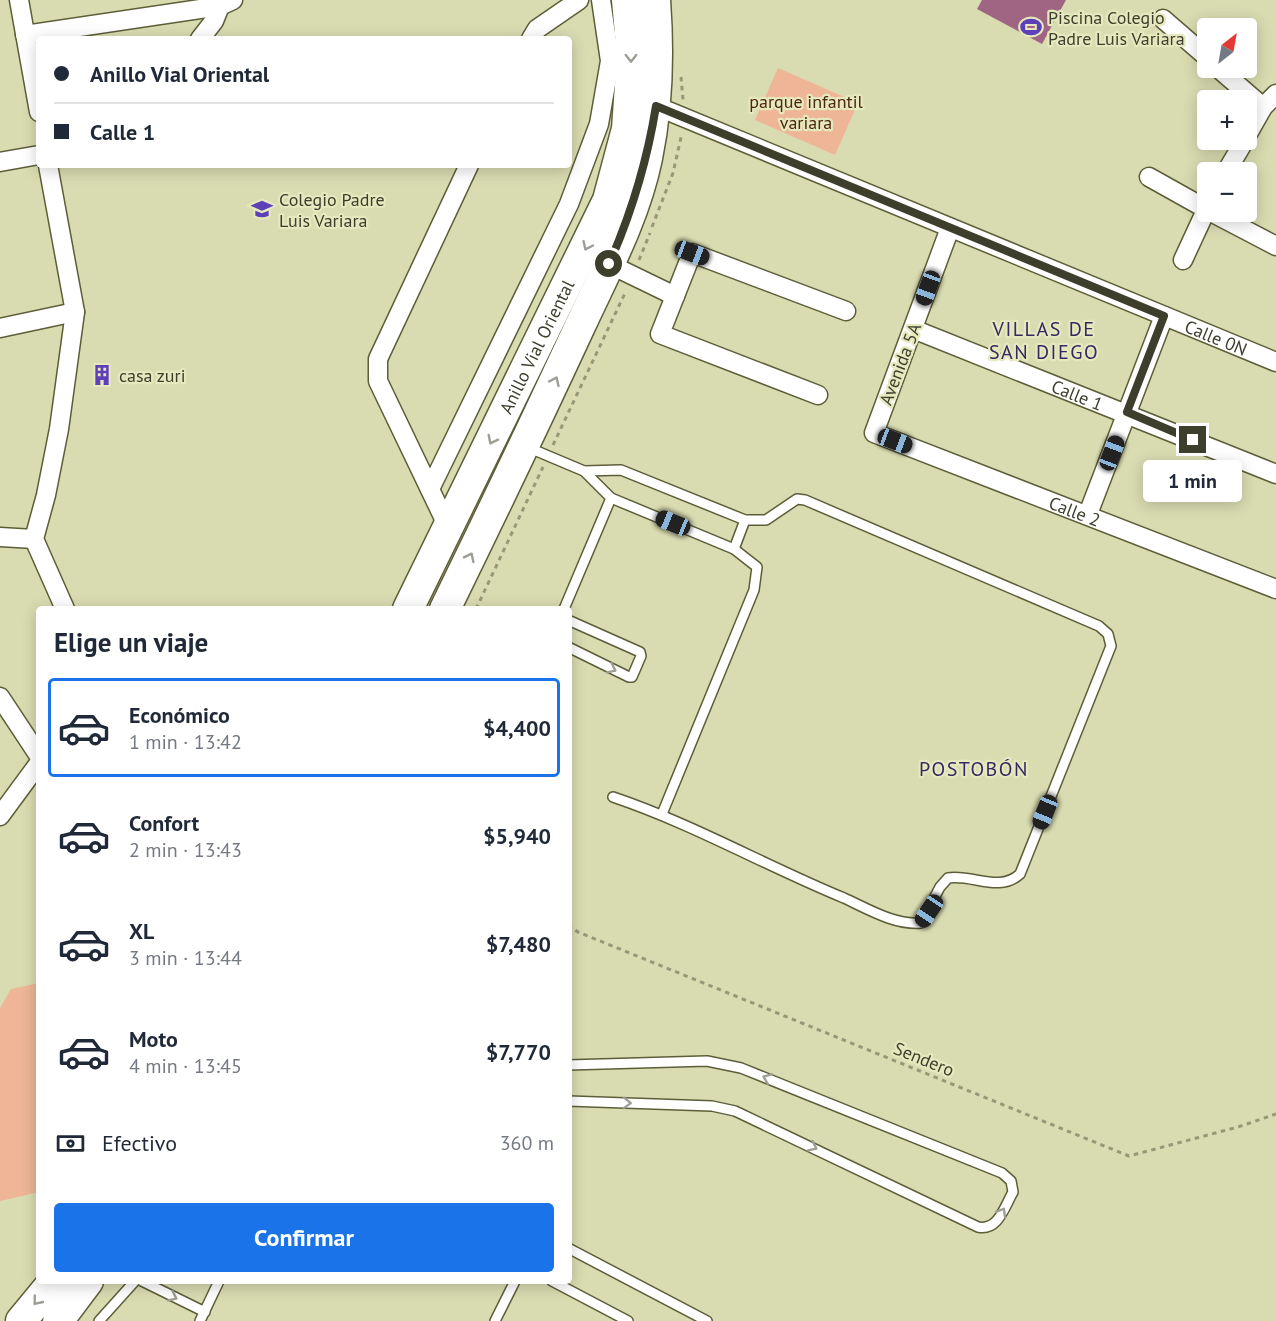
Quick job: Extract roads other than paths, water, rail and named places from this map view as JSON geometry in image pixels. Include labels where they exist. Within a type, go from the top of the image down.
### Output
[{"type":"highway","name":"Anillo Vial Oriental","points":[[409,606],[608,200],[627,129],[632,56],[627,0]]},
{"type":"highway","name":"Anillo Vial Oriental","points":[[447,606],[537,451],[621,270],[631,213],[644,171],[656,106],[658,50],[655,0]]},
{"type":"highway","points":[[21,1321],[52,1284]]},
{"type":"highway","points":[[58,1321],[86,1284]]},
{"type":"street","points":[[19,0],[36,94]]},
{"type":"street","points":[[533,36],[537,29],[579,0]]},
{"type":"street","points":[[430,489],[569,204],[599,124],[610,61],[601,0]]},
{"type":"street","points":[[26,35],[227,3]]},
{"type":"street","points":[[202,36],[227,3]]},
{"type":"street","points":[[1163,19],[1197,48]]},
{"type":"street","points":[[1230,78],[1263,107]]},
{"type":"street","points":[[1257,118],[1263,107],[1276,94]]},
{"type":"street","name":"Calle 0N","points":[[656,106],[1276,362]]},
{"type":"street","points":[[0,162],[36,156]]},
{"type":"street","points":[[49,168],[75,312],[59,429],[46,495],[34,539],[64,606]]},
{"type":"street","points":[[448,527],[378,381],[378,359],[468,168]]},
{"type":"street","points":[[1149,177],[1197,203]]},
{"type":"street","points":[[1183,260],[1202,222]]},
{"type":"street","points":[[1232,222],[1276,246]]},
{"type":"street","name":"Avenida 5A","points":[[874,433],[950,228]]},
{"type":"street","points":[[818,394],[660,334],[692,253],[846,311]]},
{"type":"street","points":[[621,270],[675,296]]},
{"type":"street","points":[[0,328],[75,312]]},
{"type":"street","points":[[1088,514],[1164,316]]},
{"type":"street","name":"Calle 1","points":[[913,329],[1127,412],[1276,474]]},
{"type":"street","name":"Calle 2","points":[[874,433],[1088,514],[1276,589]]},
{"type":"street","points":[[0,537],[34,539]]},
{"type":"street","points":[[0,697],[36,751]]},
{"type":"street","points":[[0,816],[36,767]]},
{"type":"lane","points":[[537,451],[584,471],[611,498],[734,549],[757,567],[754,591],[663,814]]},
{"type":"lane","points":[[584,471],[621,470],[746,520],[766,520],[797,499],[805,500],[1099,626],[1108,634],[1111,646],[1020,874],[1011,883],[999,884],[961,876],[948,878],[940,887],[921,923],[905,924],[822,889],[663,814],[612,797]]},
{"type":"lane","points":[[565,606],[611,498]]},
{"type":"lane","points":[[734,549],[746,520]]},
{"type":"lane","points":[[572,622],[640,652],[641,656],[632,677],[629,677],[572,650]]},
{"type":"lane","points":[[572,1065],[707,1061],[741,1068],[1002,1173],[1011,1181],[1013,1192],[994,1226],[986,1229],[735,1111],[712,1106],[572,1101]]},
{"type":"lane","points":[[572,1250],[707,1321]]},
{"type":"lane","points":[[99,1321],[132,1284]]},
{"type":"lane","points":[[147,1284],[202,1316],[218,1284]]},
{"type":"lane","points":[[495,1321],[514,1284]]},
{"type":"lane","points":[[558,1284],[628,1321]]},
{"type":"place","name":"Piscina Colegio Padre Luis Variara","points":[[1031,27]]},
{"type":"place","name":"Colegio Padre Luis Variara","points":[[262,209]]},
{"type":"place","name":"casa zuri","points":[[102,375]]},
{"type":"district","name":"VILLAS DE SAN DIEGO","points":[[1044,340]]},
{"type":"district","name":"POSTOBÓN","points":[[974,769]]},
{"type":"park label","name":"parque infantil variara","points":[[806,111]]}]
